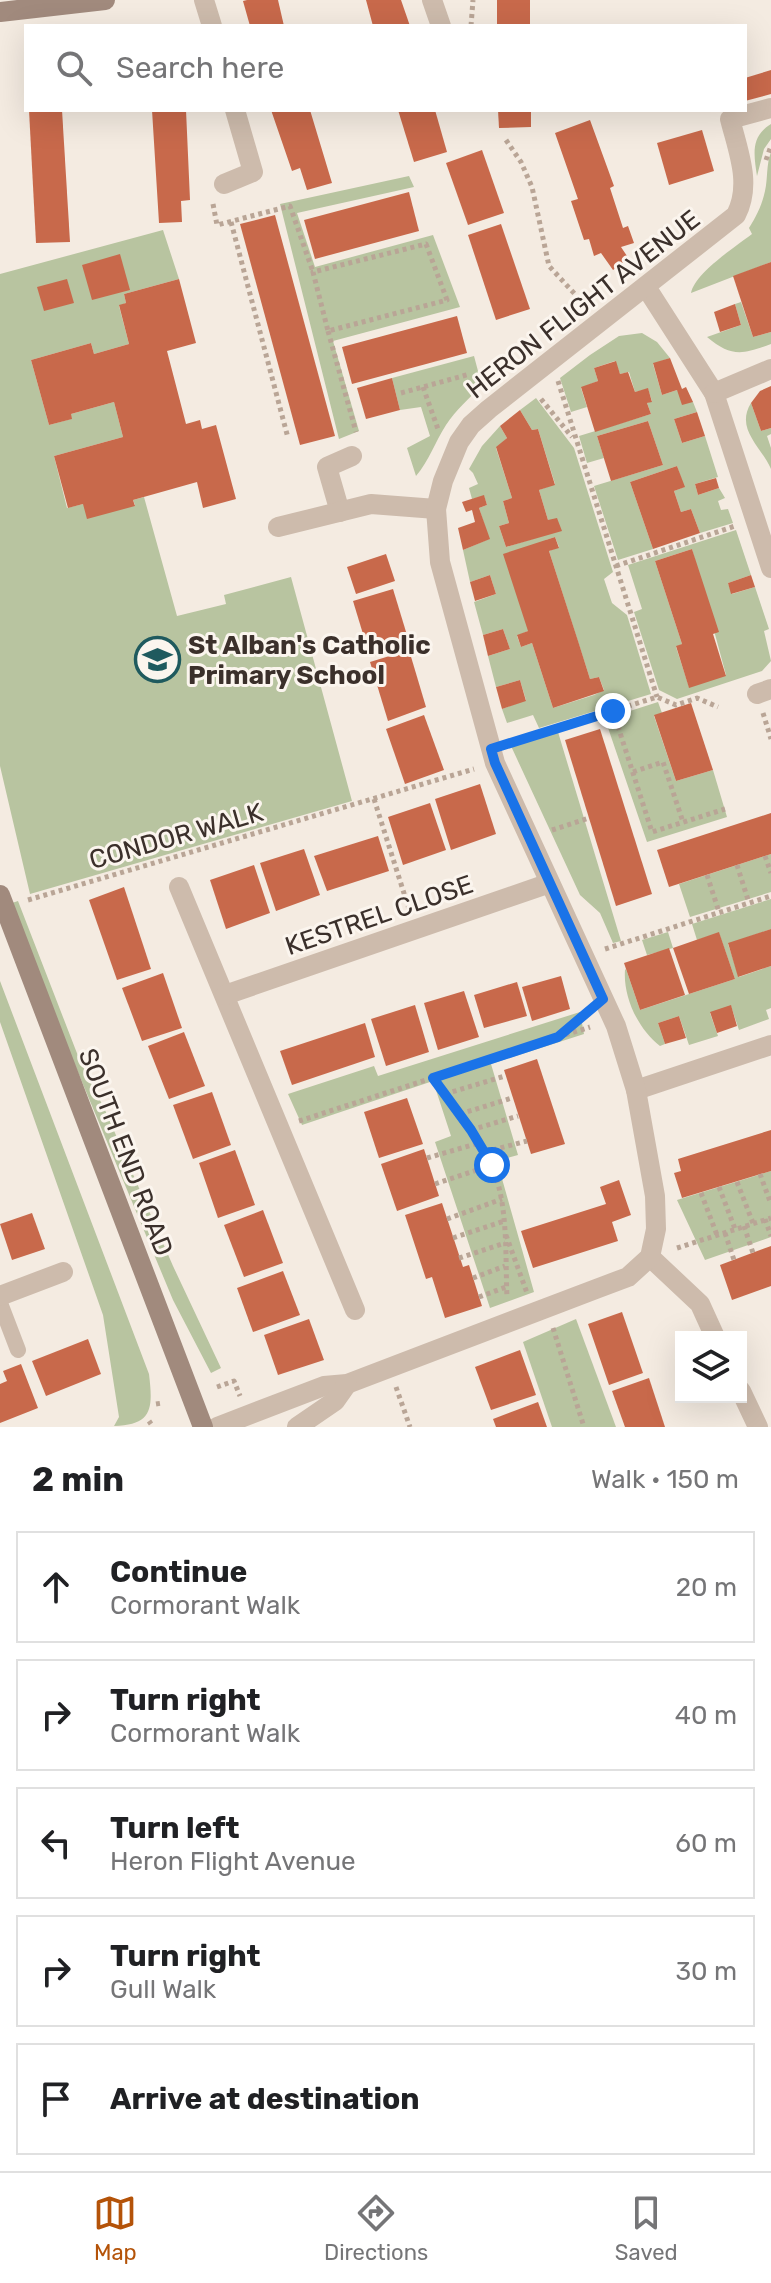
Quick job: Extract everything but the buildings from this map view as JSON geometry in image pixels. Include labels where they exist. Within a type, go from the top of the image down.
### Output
[{"type":"street","points":[[0,12],[105,0]]},
{"type":"street","points":[[204,0],[211,24]]},
{"type":"street","points":[[432,0],[440,24]]},
{"type":"street","name":"HERON FLIGHT AVENUE","points":[[650,1257],[656,1229],[655,1196],[636,1090],[613,1019],[493,756],[440,562],[436,509],[443,481],[459,442],[471,425],[736,215],[745,188],[730,119],[771,108]]},
{"type":"street","points":[[224,184],[253,172],[236,112]]},
{"type":"street","points":[[646,287],[714,393],[771,568]]},
{"type":"street","points":[[714,393],[771,369]]},
{"type":"street","points":[[340,512],[327,467],[352,456]]},
{"type":"street","points":[[278,527],[371,504],[436,509]]},
{"type":"street","name":"KESTREL CLOSE","points":[[225,995],[550,883]]},
{"type":"street","points":[[179,887],[355,1310]]},
{"type":"street","name":"SOUTH END ROAD","points":[[0,895],[203,1427]]},
{"type":"street","points":[[636,1090],[771,1045]]},
{"type":"street","points":[[217,1427],[324,1386],[347,1384],[628,1277],[650,1257],[700,1304],[712,1331]]},
{"type":"street","points":[[0,1296],[63,1272]]},
{"type":"street","points":[[297,1427],[335,1401],[347,1384]]},
{"type":"street","points":[[747,1403],[758,1427]]},
{"type":"lane","points":[[0,1303],[18,1350]]},
{"type":"path","points":[[471,24],[473,0]]},
{"type":"path","points":[[506,140],[521,162],[532,187],[549,266],[601,322]]},
{"type":"path","points":[[224,184],[211,189],[217,225],[290,206],[313,272],[356,432]]},
{"type":"path","points":[[231,222],[288,438]]},
{"type":"path","points":[[313,272],[426,244],[447,300],[328,331]]},
{"type":"path","points":[[553,361],[575,441],[657,697],[676,705],[697,698],[718,707]]},
{"type":"path","points":[[401,393],[470,374]]},
{"type":"path","points":[[526,381],[575,441]]},
{"type":"path","points":[[423,387],[440,435],[459,442]]},
{"type":"path","points":[[616,566],[755,519]]},
{"type":"path","name":"CONDOR WALK","points":[[25,893],[29,901],[374,799],[657,697]]},
{"type":"path","points":[[613,711],[652,832],[725,809]]},
{"type":"path","points":[[633,772],[663,762],[683,822]]},
{"type":"path","points":[[374,799],[415,930]]},
{"type":"path","points":[[529,838],[589,818]]},
{"type":"path","points":[[765,856],[771,873]]},
{"type":"path","points":[[737,865],[749,903]]},
{"type":"path","points":[[707,875],[719,912]]},
{"type":"path","points":[[585,956],[771,896]]},
{"type":"path","points":[[558,1037],[603,999]]},
{"type":"path","points":[[279,1127],[613,1019]]},
{"type":"path","points":[[445,1094],[505,1076]]},
{"type":"path","points":[[433,1078],[492,1165],[502,1199],[507,1323]]},
{"type":"path","points":[[460,1114],[512,1098]]},
{"type":"path","points":[[471,1130],[518,1116]]},
{"type":"path","points":[[485,1152],[527,1141]]},
{"type":"path","points":[[427,1158],[479,1143]]},
{"type":"path","points":[[435,1184],[492,1165]]},
{"type":"path","points":[[760,1174],[771,1204]]},
{"type":"path","points":[[737,1182],[753,1223]]},
{"type":"path","points":[[719,1187],[735,1229]]},
{"type":"path","points":[[701,1193],[717,1235]]},
{"type":"path","points":[[447,1219],[502,1199]]},
{"type":"path","points":[[650,1257],[768,1219],[771,1236]]},
{"type":"path","points":[[453,1238],[504,1221]]},
{"type":"path","points":[[744,1226],[753,1253]]},
{"type":"path","points":[[504,1228],[540,1311],[584,1427]]},
{"type":"path","points":[[725,1233],[734,1260]]},
{"type":"path","points":[[459,1258],[505,1243]]},
{"type":"path","points":[[473,1278],[505,1266]]},
{"type":"path","points":[[479,1297],[506,1287]]},
{"type":"path","points":[[389,1368],[410,1427]]},
{"type":"path","points":[[217,1387],[234,1381]]},
{"type":"green space","points":[[771,124],[771,139],[764,149],[757,176],[757,141]]},
{"type":"green space","points":[[771,152],[771,262],[691,293],[708,269],[752,234],[749,228],[764,196]]},
{"type":"green space","points":[[409,176],[414,187],[297,213],[315,267],[433,235],[460,307],[333,341],[359,431],[339,439],[280,204]]},
{"type":"green space","name":"St Alban's Catholic Primary School","points":[[163,230],[179,279],[124,294],[126,303],[119,306],[129,344],[94,354],[91,343],[31,360],[49,425],[71,419],[71,414],[114,402],[123,437],[54,456],[67,508],[83,504],[135,505],[133,500],[144,497],[177,616],[226,604],[224,595],[291,577],[352,801],[30,894],[0,766],[0,274]]},
{"type":"green space","points":[[741,302],[753,337],[771,332],[771,344],[737,352],[723,348],[707,337],[741,325],[735,304]]},
{"type":"green space","points":[[642,333],[657,342],[670,358],[653,364],[662,395],[677,390],[693,402],[697,412],[674,419],[682,443],[705,436],[718,477],[695,484],[698,495],[719,488],[725,498],[718,501],[721,510],[728,509],[733,523],[700,533],[691,509],[681,512],[674,491],[684,487],[677,466],[630,482],[653,549],[618,560],[594,486],[663,465],[648,421],[597,436],[604,458],[587,463],[579,436],[651,414],[647,403],[652,401],[648,389],[635,392],[629,372],[620,374],[615,361],[594,368],[598,381],[581,388],[587,407],[571,412],[560,378],[619,336]]},
{"type":"green space","points":[[474,356],[482,386],[450,420],[416,476],[407,448],[430,436],[421,407],[400,410],[392,378]]},
{"type":"green space","points":[[536,398],[574,448],[613,572],[604,579],[612,603],[627,615],[651,694],[539,728],[533,715],[507,723],[502,709],[526,700],[520,680],[496,687],[488,656],[510,649],[503,629],[483,635],[474,602],[496,594],[490,575],[470,582],[463,550],[489,539],[479,508],[487,505],[484,496],[472,499],[469,488],[478,484],[469,469],[482,446],[500,426],[507,438],[496,448],[512,498],[503,501],[509,523],[499,526],[506,547],[561,530],[548,520],[539,490],[555,484],[538,429],[532,430],[520,410]],"holes":[[[555,537],[559,547],[549,551],[590,679],[599,677],[604,690],[553,708],[532,643],[521,647],[517,636],[528,631],[546,540]]]},
{"type":"green space","points":[[751,403],[761,431],[771,428],[771,434],[767,436],[771,448],[771,469],[748,429],[747,412]]},
{"type":"green space","points":[[736,530],[751,575],[728,583],[732,594],[755,587],[769,629],[764,631],[771,661],[762,671],[677,699],[659,690],[634,612],[642,609],[628,565]],"holes":[[[692,549],[726,675],[689,687],[676,647],[682,644],[655,561]]]},
{"type":"green space","points":[[658,702],[662,713],[654,716],[676,781],[713,770],[727,817],[647,842],[605,719]]},
{"type":"green space","points":[[558,732],[621,941],[613,943],[600,913],[580,895],[511,746]]},
{"type":"green space","points":[[771,854],[771,892],[690,917],[679,884]]},
{"type":"green space","points":[[771,899],[771,929],[728,944],[739,977],[771,966],[771,1008],[766,1010],[769,1019],[739,1030],[731,1006],[710,1013],[718,1036],[689,1045],[679,1016],[658,1023],[665,1044],[660,1046],[645,1031],[634,1012],[629,1001],[625,970],[640,1010],[735,979],[719,933],[697,940],[692,924]]},
{"type":"green space","points":[[18,901],[80,1061],[221,1368],[211,1373],[173,1300],[52,1010],[12,903]]},
{"type":"green space","points":[[668,932],[673,948],[647,955],[642,940]]},
{"type":"green space","points":[[0,981],[149,1374],[151,1396],[148,1412],[143,1418],[127,1425],[114,1426],[119,1417],[103,1315],[0,1022]]},
{"type":"green space","points":[[580,1012],[584,1034],[491,1064],[518,1155],[497,1161],[534,1292],[490,1308],[435,1142],[451,1136],[433,1081],[302,1125],[288,1094],[374,1066],[378,1076]]},
{"type":"green space","points":[[771,1171],[771,1237],[705,1260],[677,1200]]},
{"type":"green space","points":[[576,1319],[616,1427],[552,1427],[523,1342]]},
{"type":"place","name":"St Alban's Catholic Primary School","points":[[157,660]]},
{"type":"route","points":[[492,1165],[433,1078],[558,1037],[603,999],[491,749],[613,711]]}]
